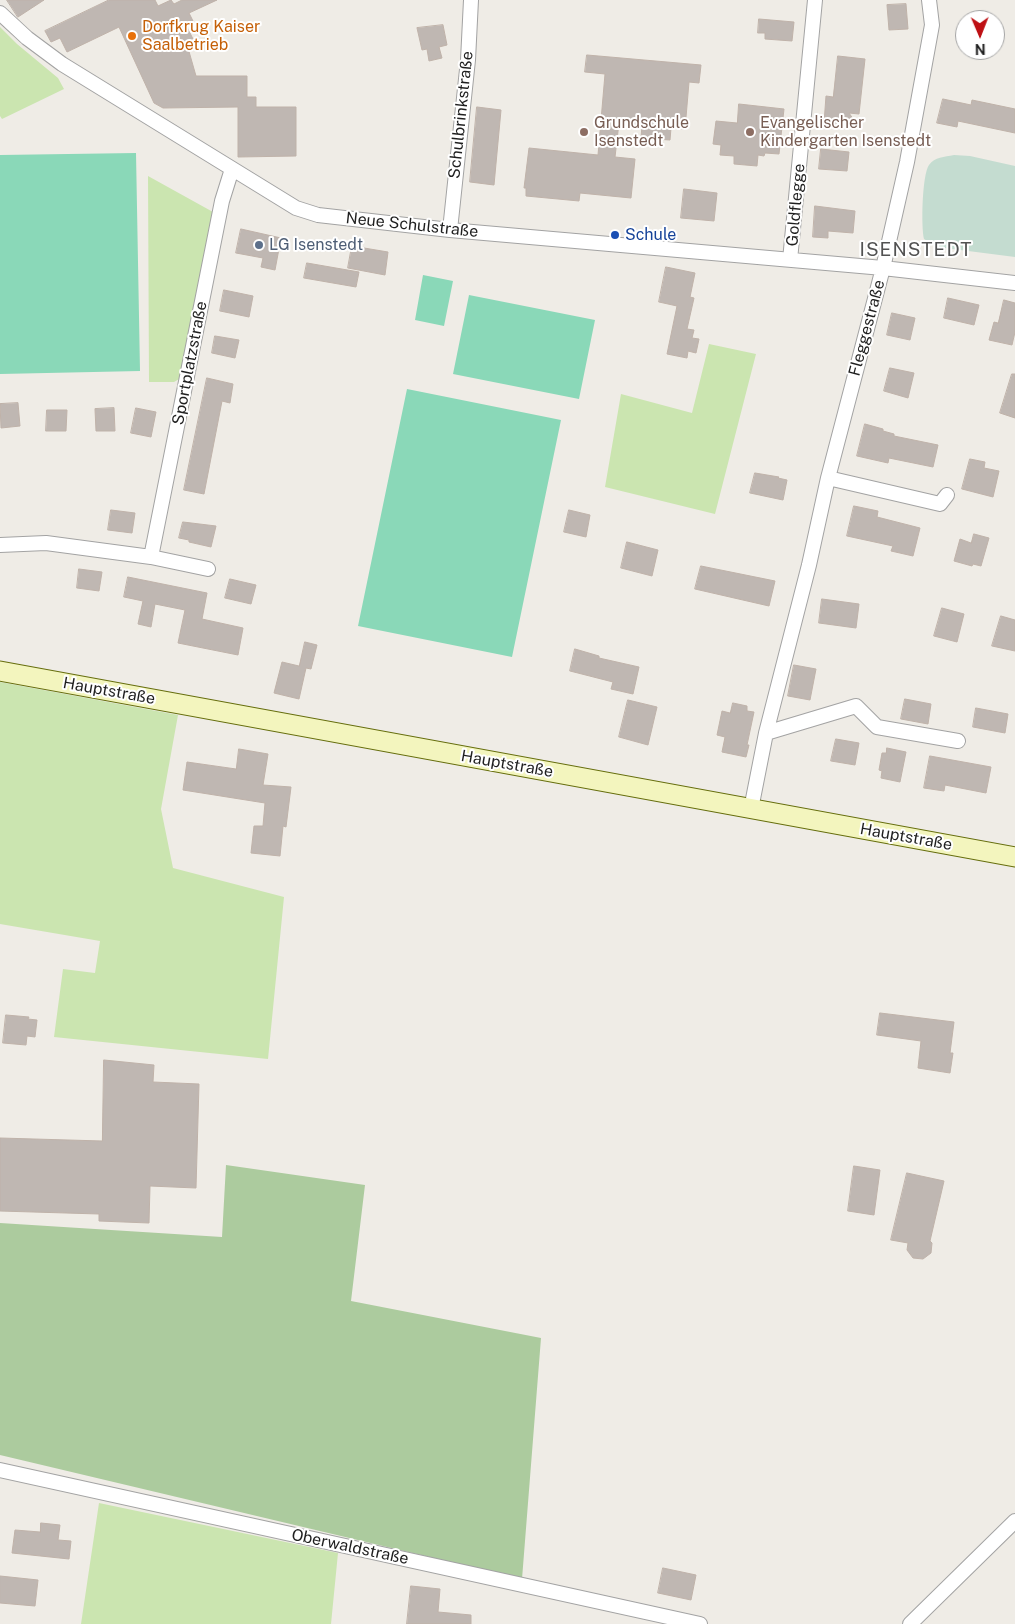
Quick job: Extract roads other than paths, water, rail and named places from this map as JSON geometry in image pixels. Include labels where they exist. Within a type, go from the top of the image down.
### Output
[{"type":"main road","name":"Hauptstraße","points":[[0,671],[1015,857]]},
{"type":"street","name":"Schulbrinkstraße","points":[[450,230],[468,60],[471,0]]},
{"type":"street","name":"Goldflegge","points":[[790,260],[815,0]]},
{"type":"street","name":"Fleggestraße","points":[[752,809],[766,733],[809,565],[828,478],[883,268],[907,162],[932,25],[929,0]]},
{"type":"street","name":"Neue Schulstraße","points":[[0,13],[27,38],[62,64],[296,208],[318,215],[450,230],[883,268],[1015,283]]},
{"type":"street","name":"Sportplatzstraße","points":[[150,557],[222,201],[232,169]]},
{"type":"street","points":[[828,478],[940,504],[947,495]]},
{"type":"street","points":[[0,545],[46,543],[150,557],[208,569]]},
{"type":"street","points":[[766,733],[856,706],[877,727],[958,741]]},
{"type":"street","name":"Oberwaldstraße","points":[[0,1470],[700,1624]]},
{"type":"street","points":[[910,1624],[1015,1521]]},
{"type":"place","name":"Dorfkrug Kaiser Saalbetrieb","points":[[132,36]]},
{"type":"place","name":"Grundschule Isenstedt","points":[[584,132]]},
{"type":"place","name":"Evangelischer Kindergarten Isenstedt","points":[[750,132]]},
{"type":"place","name":"Schule","points":[[615,235]]},
{"type":"place","name":"LG Isenstedt","points":[[259,245]]},
{"type":"district","name":"ISENSTEDT","points":[[916,250]]}]
